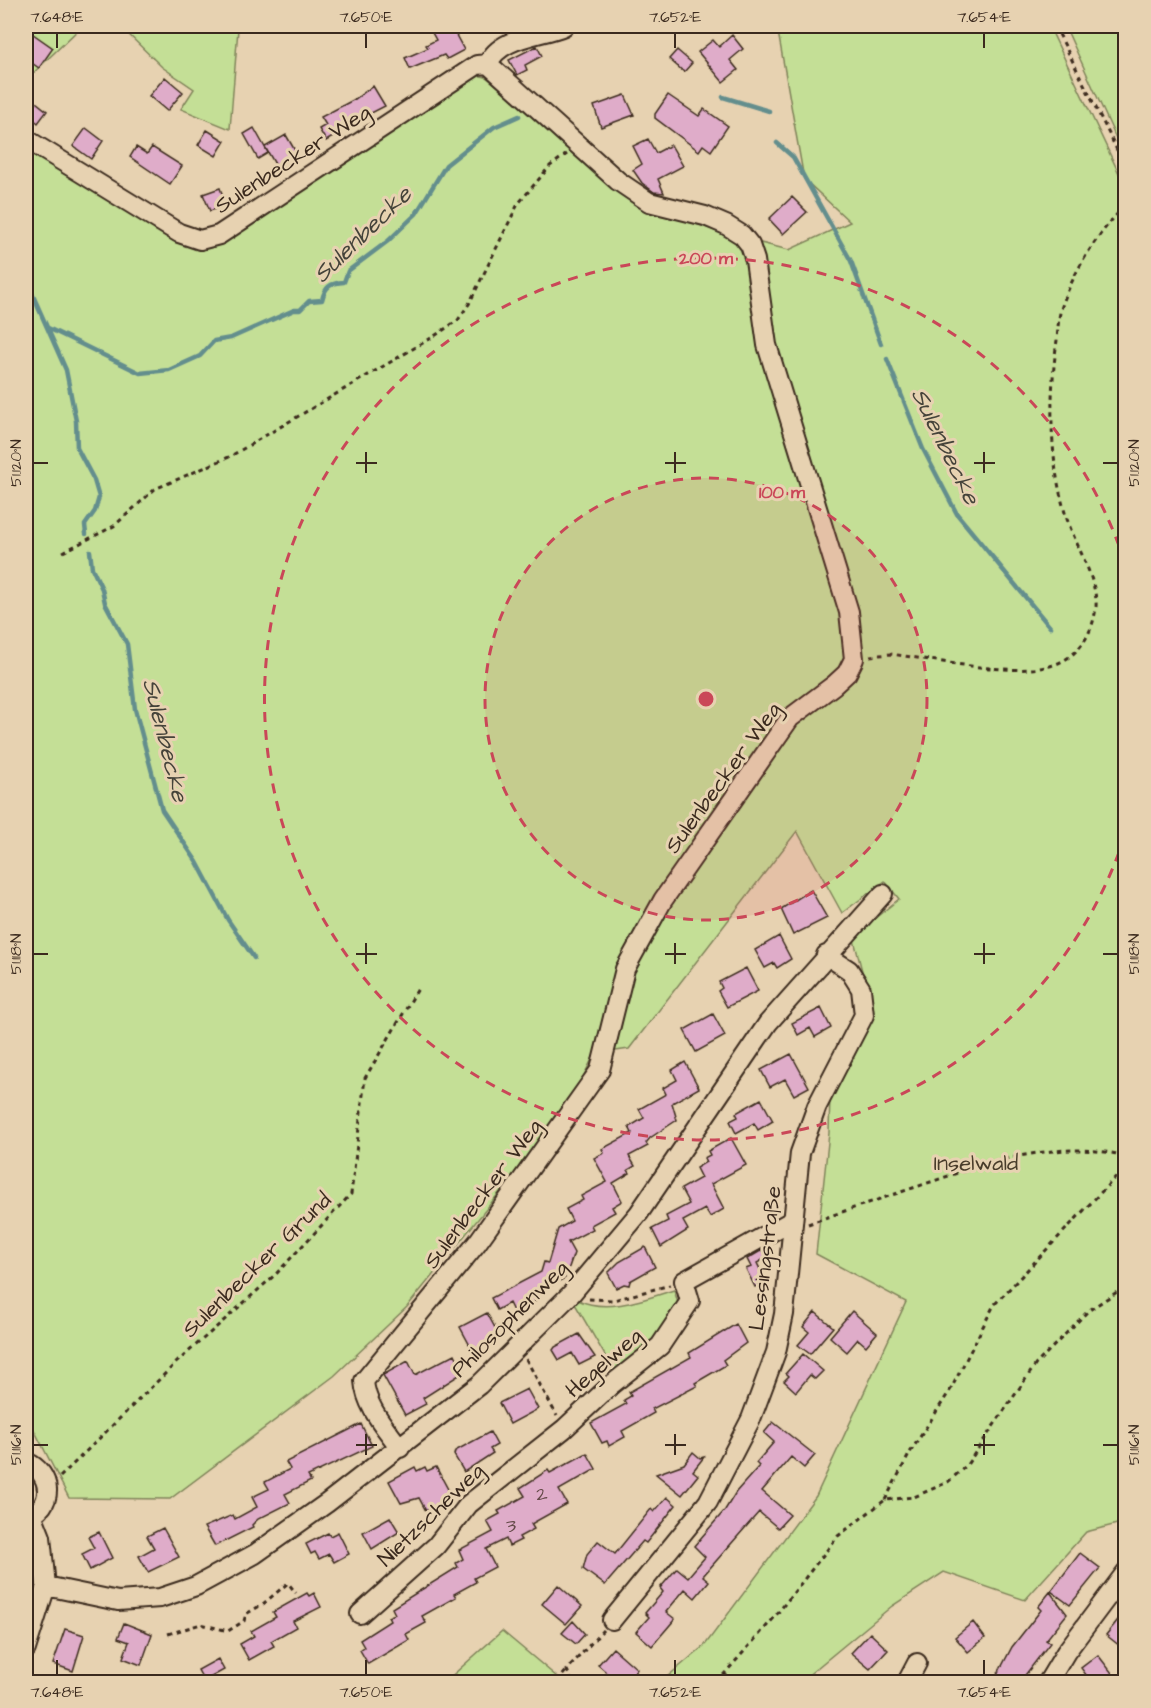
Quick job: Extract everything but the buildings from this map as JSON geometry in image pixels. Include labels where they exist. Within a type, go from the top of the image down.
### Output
[{"type":"street","name":"Sulenbecker Weg","points":[[26,139],[179,233],[200,240],[219,235],[477,65],[488,64],[496,51],[507,44],[564,26]]},
{"type":"street","points":[[488,64],[618,182],[649,202],[705,216],[742,235],[750,245],[767,345],[849,612],[854,659]]},
{"type":"street","name":"Sulenbecker Weg","points":[[400,1448],[374,1411],[365,1392],[364,1381],[477,1243],[600,1070],[625,969],[663,900],[790,718],[834,685],[847,673],[854,659]]},
{"type":"street","name":"Philosophenweg","points":[[46,1586],[118,1601],[160,1598],[196,1586],[255,1554],[400,1448],[479,1385],[572,1293],[639,1213],[768,1023],[882,894]]},
{"type":"street","name":"Lessingstraße","points":[[612,1620],[708,1502],[751,1419],[766,1384],[782,1324],[802,1145],[817,1106],[864,1015],[861,989],[849,970],[826,955]]},
{"type":"street","points":[[684,1281],[793,1225]]},
{"type":"street","name":"Hegelweg","points":[[564,1429],[610,1385],[660,1346],[690,1301],[684,1281]]},
{"type":"street","name":"Nietzscheweg","points":[[360,1614],[436,1546],[469,1503],[564,1429]]},
{"type":"street","points":[[26,1462],[36,1466],[46,1482],[47,1498],[41,1507],[29,1515],[42,1537],[46,1586],[26,1649]]},
{"type":"street","points":[[1048,1683],[1066,1652],[1125,1572]]},
{"type":"street","points":[[907,1683],[917,1663]]},
{"type":"path","points":[[1055,26],[1125,168]]},
{"type":"path","points":[[63,552],[114,526],[155,489],[229,458],[458,320],[470,304],[518,204],[550,166],[579,146]]},
{"type":"path","points":[[854,659],[890,654],[1022,671],[1053,665],[1075,654],[1088,635],[1096,605],[1091,580],[1066,516],[1053,450],[1052,378],[1061,309],[1085,258],[1125,205]]},
{"type":"path","name":"Sulenbecker Grund","points":[[46,1482],[62,1476],[176,1363],[276,1274],[351,1194],[365,1078],[419,987]]},
{"type":"path","points":[[793,1225],[986,1164],[1033,1152],[1098,1149],[1125,1156]]},
{"type":"path","points":[[717,1683],[773,1619],[838,1536],[885,1500],[911,1451],[951,1389],[994,1305],[1125,1166]]},
{"type":"path","points":[[572,1293],[580,1298],[614,1300],[684,1281]]},
{"type":"path","points":[[885,1500],[914,1497],[948,1482],[957,1474],[995,1426],[1036,1364],[1088,1311],[1125,1286]]},
{"type":"path","points":[[519,1347],[564,1429]]},
{"type":"path","points":[[168,1634],[201,1624],[228,1631],[244,1621],[246,1614],[263,1604],[288,1582],[296,1593]]},
{"type":"path","points":[[557,1683],[612,1620]]},
{"type":"path","points":[[567,1671],[572,1683]]},
{"type":"green space","points":[[26,26],[82,26],[26,80]]},
{"type":"green space","points":[[120,26],[244,26],[238,29],[230,129],[181,109],[194,89],[162,67]]},
{"type":"green space","name":"Inselwald","points":[[777,26],[1049,26],[1125,186],[1125,1522],[1086,1532],[1025,1600],[944,1572],[892,1606],[800,1682],[661,1682],[705,1645],[816,1496],[906,1302],[816,1254],[829,1133],[830,1094],[871,1006],[853,936],[899,899],[885,881],[842,913],[797,831],[629,1049],[609,1052],[597,1049],[567,1109],[407,1307],[334,1376],[170,1499],[69,1498],[26,1414],[26,163],[35,153],[188,243],[209,248],[232,238],[342,159],[472,74],[486,77],[652,208],[724,234],[789,250],[850,222],[804,179]]},
{"type":"green space","points":[[1065,26],[1125,26],[1125,158]]},
{"type":"green space","points":[[674,1290],[678,1303],[655,1342],[614,1371],[575,1304],[578,1300],[601,1306],[626,1304]]},
{"type":"green space","points":[[502,1631],[563,1682],[445,1682]]},
{"type":"waterway","name":"Sulenbecke","points":[[723,97],[769,111]]},
{"type":"waterway","name":"Sulenbecke","points":[[48,328],[140,373],[169,370],[200,356],[214,341],[231,338],[294,310],[300,310],[309,301],[322,300],[329,286],[344,282],[348,271],[388,241],[416,214],[446,165],[494,127],[519,116]]},
{"type":"waterway","name":"Sulenbecke","points":[[777,143],[793,157],[851,261],[881,344]]},
{"type":"waterway","name":"Sulenbecke","points":[[26,280],[66,370],[76,421],[77,448],[94,480],[99,497],[95,511],[85,525],[86,534]]},
{"type":"waterway","name":"Sulenbecke","points":[[887,359],[923,449],[957,514],[1050,627]]},
{"type":"waterway","name":"Sulenbecke","points":[[90,551],[92,568],[102,589],[105,603],[127,644],[135,709],[162,810],[197,862],[228,920],[254,958]]}]
